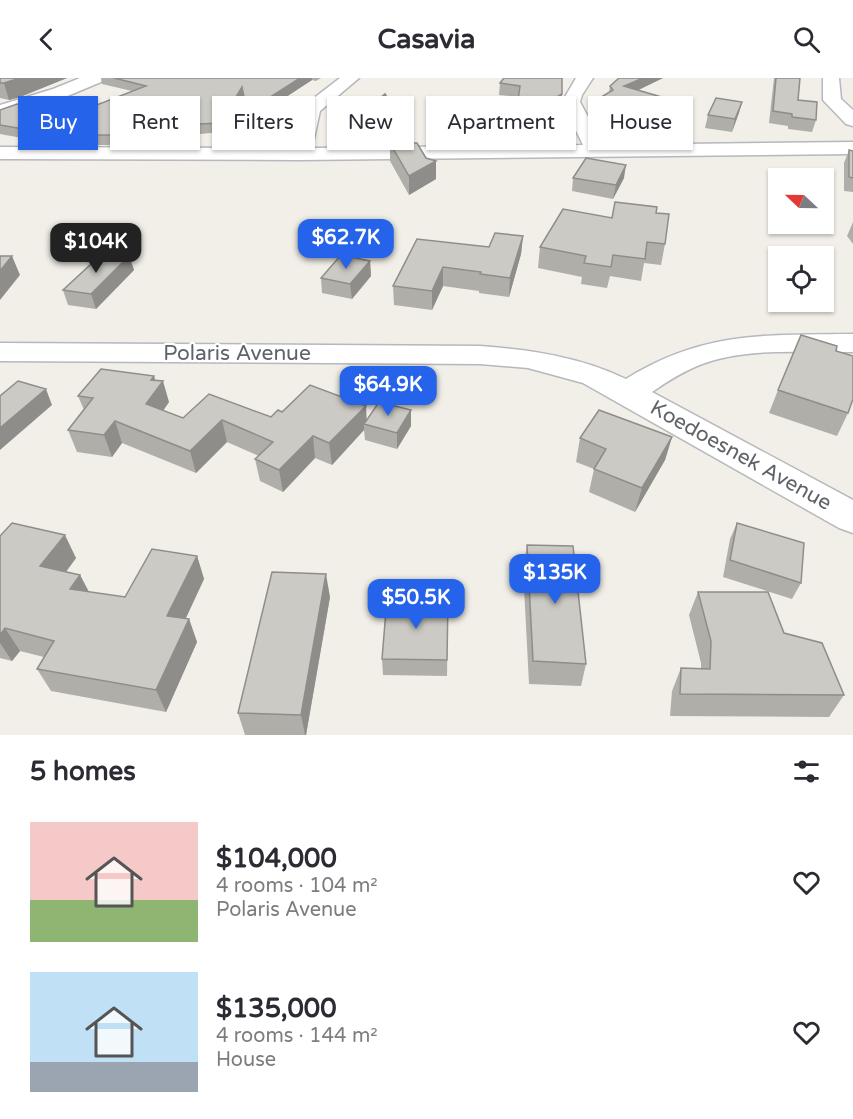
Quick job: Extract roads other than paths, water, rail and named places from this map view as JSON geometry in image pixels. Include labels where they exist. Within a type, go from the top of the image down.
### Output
[{"type":"street","points":[[0,111],[59,93],[94,78]]},
{"type":"street","points":[[300,154],[311,109],[351,78]]},
{"type":"street","points":[[585,78],[571,102],[596,152]]},
{"type":"street","points":[[831,78],[832,100],[853,120]]},
{"type":"street","points":[[0,153],[300,154],[853,148]]},
{"type":"street","points":[[628,393],[662,371],[700,354],[767,345],[853,342]]},
{"type":"street","name":"Polaris Avenue","points":[[0,352],[480,355],[528,359],[563,367],[594,376],[628,393]]},
{"type":"street","name":"Koedoesnek Avenue","points":[[628,393],[853,518]]}]
